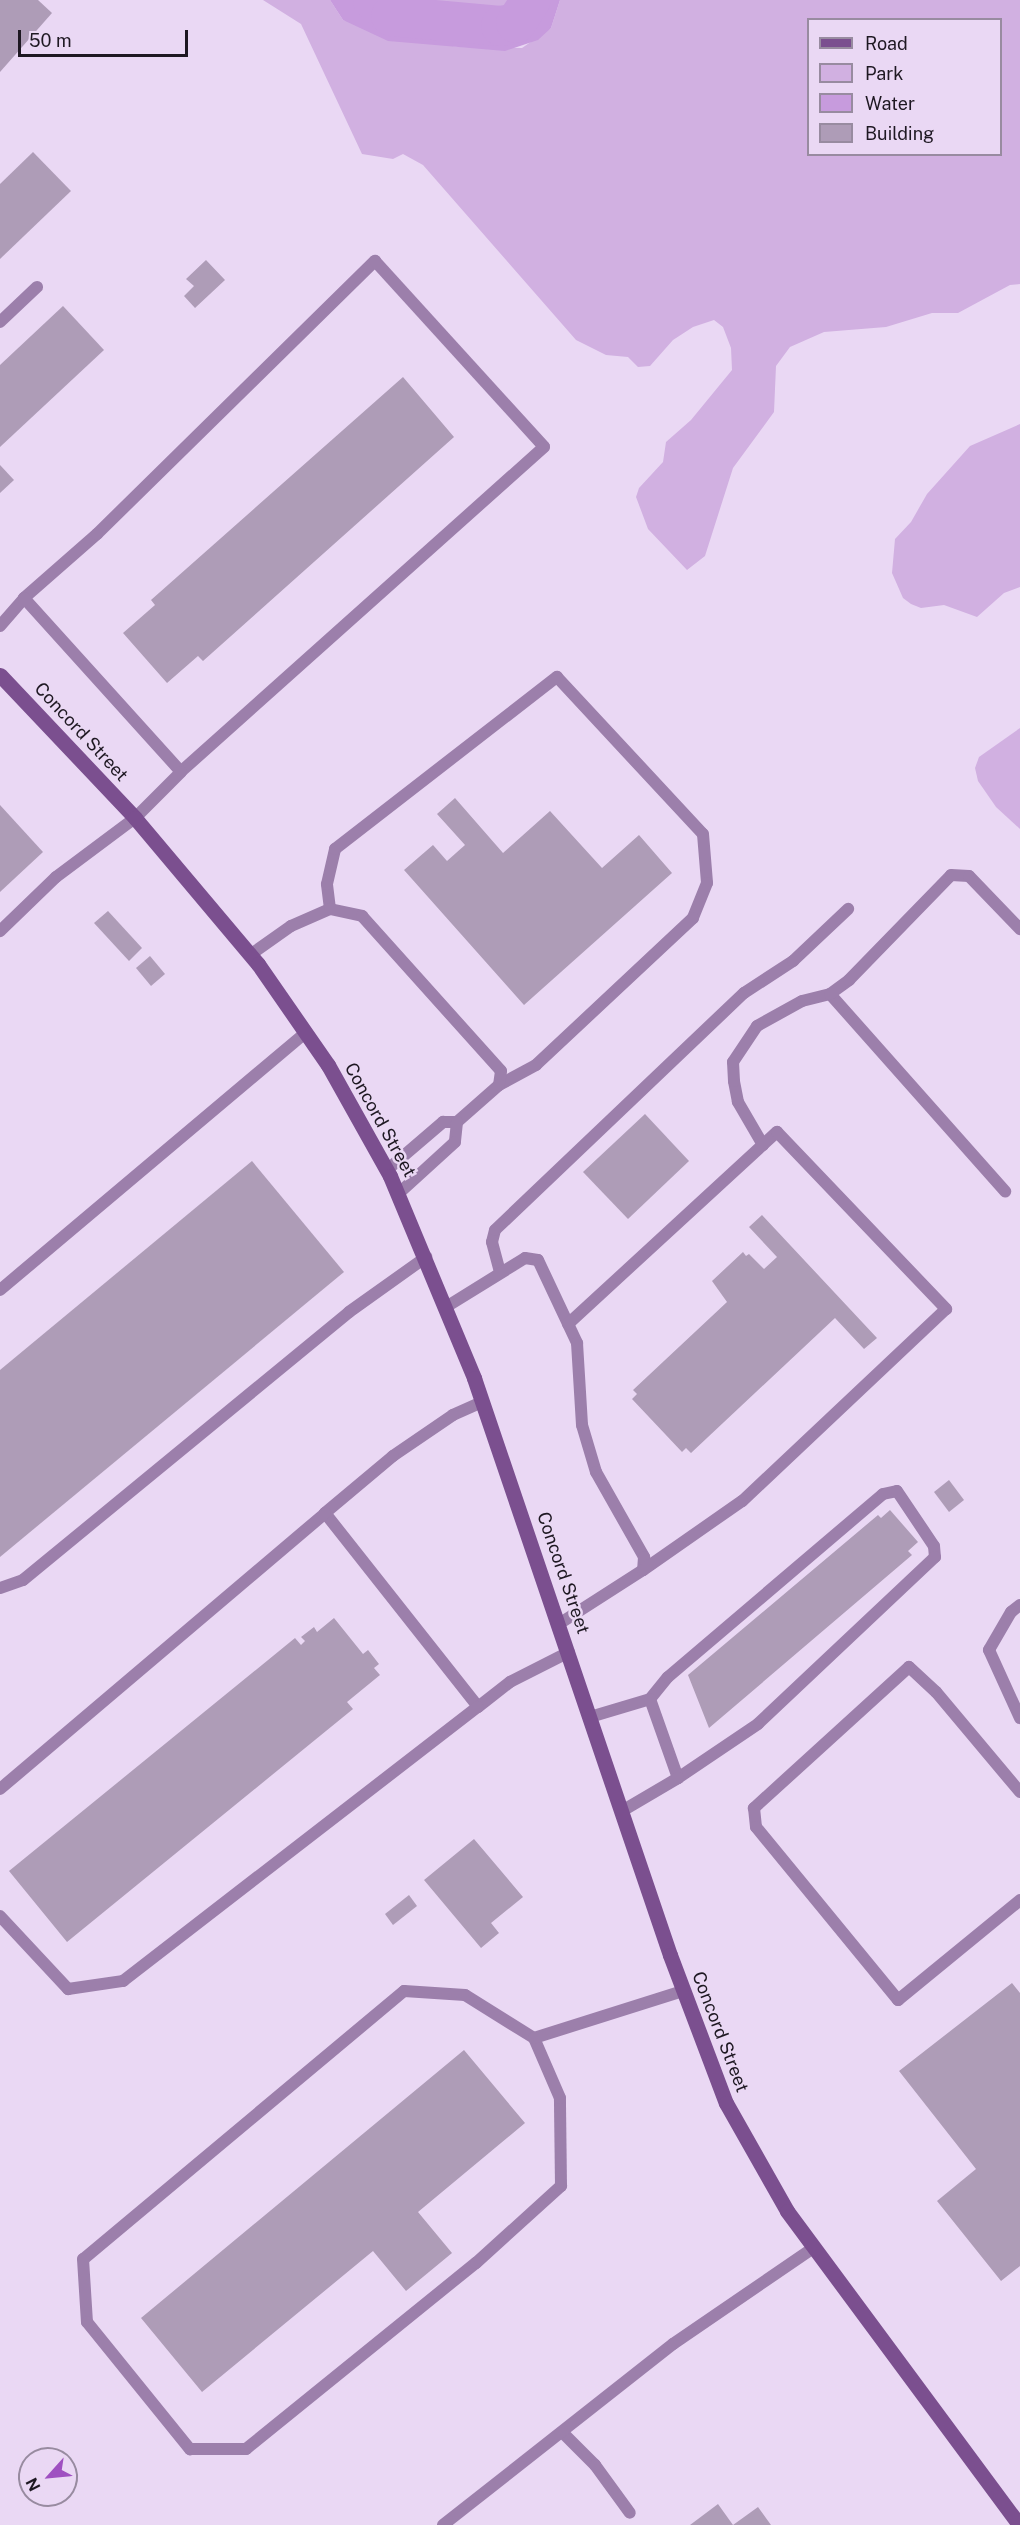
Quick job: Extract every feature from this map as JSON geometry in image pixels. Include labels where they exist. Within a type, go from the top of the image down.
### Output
[{"type":"street","name":"Concord Street","points":[[0,675],[135,818],[250,955],[305,1033],[387,1170],[426,1257],[482,1402],[708,2061],[746,2142],[813,2248],[1019,2525]]},
{"type":"lane","points":[[0,626],[24,598],[97,534],[375,261],[543,447],[181,772],[135,818],[56,877],[0,931]]},
{"type":"lane","points":[[0,322],[37,287]]},
{"type":"lane","points":[[24,598],[181,772]]},
{"type":"lane","points":[[330,909],[327,884],[335,849],[557,677],[703,834],[706,883],[693,918],[536,1065],[499,1085],[457,1122],[443,1122],[387,1170]]},
{"type":"lane","points":[[763,1145],[738,1102],[733,1062],[757,1026],[802,1001],[830,994],[951,874],[969,876],[1020,929]]},
{"type":"lane","points":[[250,955],[291,926],[330,909],[362,916],[501,1071],[499,1085]]},
{"type":"lane","points":[[500,1272],[492,1242],[495,1230],[744,993],[800,955],[848,909]]},
{"type":"lane","points":[[830,994],[1005,1191]]},
{"type":"lane","points":[[0,1290],[305,1033]]},
{"type":"lane","points":[[398,1194],[455,1142],[457,1122]]},
{"type":"lane","points":[[559,1624],[643,1570],[742,1501],[946,1309],[777,1132],[568,1324]]},
{"type":"lane","points":[[0,1588],[23,1580],[349,1312],[426,1257]]},
{"type":"lane","points":[[446,1307],[525,1257],[538,1260],[577,1343],[582,1425],[596,1472],[644,1557],[643,1570]]},
{"type":"lane","points":[[0,1789],[393,1456],[453,1415],[482,1402]]},
{"type":"lane","points":[[591,1717],[650,1699],[668,1677],[883,1494],[897,1491],[934,1546],[935,1557],[758,1724],[678,1778],[622,1811]]},
{"type":"lane","points":[[325,1513],[478,1707]]},
{"type":"lane","points":[[1020,1605],[1011,1612],[989,1650],[1020,1718]]},
{"type":"lane","points":[[0,1916],[68,1989],[123,1981],[510,1682],[569,1652]]},
{"type":"lane","points":[[1020,1792],[936,1692],[909,1667],[754,1808],[756,1827],[898,2000],[1020,1900]]},
{"type":"lane","points":[[650,1699],[678,1778]]},
{"type":"lane","points":[[534,2038],[560,2098],[561,2186],[476,2263],[246,2449],[190,2449],[87,2322],[83,2259],[405,1991],[465,1995],[534,2038],[683,1991]]},
{"type":"lane","points":[[443,2525],[673,2344],[813,2248]]},
{"type":"lane","points":[[562,2432],[595,2465],[630,2513]]},
{"type":"green space","points":[[263,0],[330,0],[343,20],[426,42],[459,47],[522,48],[551,28],[560,0],[1020,0],[1020,284],[1010,285],[958,313],[932,313],[886,327],[824,332],[790,347],[776,366],[774,412],[733,468],[705,556],[687,570],[648,529],[636,497],[639,488],[663,462],[666,442],[691,420],[732,370],[731,348],[723,327],[714,320],[693,327],[673,340],[650,366],[638,367],[628,357],[606,355],[576,340],[423,165],[403,154],[393,159],[362,154],[301,24]]},
{"type":"green space","points":[[373,0],[531,0],[516,23],[501,26],[391,16]]},
{"type":"green space","points":[[1020,424],[1020,587],[1004,593],[977,617],[944,605],[921,608],[911,604],[903,598],[892,573],[895,539],[911,522],[927,494],[970,446]]},
{"type":"green space","points":[[1020,728],[1020,829],[996,807],[978,781],[975,768],[979,757]]},
{"type":"water","points":[[330,0],[373,0],[391,16],[501,26],[516,23],[531,0],[560,0],[551,28],[538,40],[505,51],[388,41],[343,20]]},
{"type":"building","points":[[0,0],[38,0],[52,13],[0,72]]},
{"type":"building","points":[[33,152],[71,191],[0,259],[0,184]]},
{"type":"building","points":[[206,260],[225,280],[195,308],[184,296],[194,286],[186,279]]},
{"type":"building","points":[[63,306],[104,350],[0,447],[0,365]]},
{"type":"building","points":[[403,377],[454,437],[203,661],[198,656],[167,683],[123,633],[155,605],[151,600]]},
{"type":"building","points":[[0,465],[14,480],[0,493]]},
{"type":"building","points":[[455,798],[503,853],[550,811],[602,868],[639,835],[672,873],[524,1005],[404,870],[433,845],[447,861],[465,845],[437,814]]},
{"type":"building","points":[[0,805],[43,852],[0,892]]},
{"type":"building","points":[[108,911],[142,948],[129,961],[94,923]]},
{"type":"building","points":[[150,956],[165,974],[151,986],[136,968]]},
{"type":"building","points":[[645,1114],[689,1161],[628,1219],[583,1172]]},
{"type":"building","points":[[252,1161],[344,1272],[0,1557],[0,1370]]},
{"type":"building","points":[[762,1215],[877,1338],[864,1349],[835,1318],[691,1453],[686,1448],[682,1452],[632,1399],[637,1394],[633,1390],[727,1302],[712,1281],[743,1252],[746,1256],[749,1254],[764,1269],[777,1257],[749,1227]]},
{"type":"building","points":[[949,1480],[964,1500],[949,1512],[934,1492]]},
{"type":"building","points":[[890,1510],[918,1542],[908,1551],[912,1555],[709,1728],[688,1675],[878,1515],[881,1518]]},
{"type":"building","points":[[334,1618],[363,1654],[368,1650],[379,1664],[374,1668],[380,1675],[347,1702],[353,1709],[67,1942],[9,1871],[295,1638],[301,1645],[305,1641],[301,1637],[314,1627],[317,1632]]},
{"type":"building","points":[[474,1839],[523,1897],[491,1923],[499,1933],[481,1948],[424,1880]]},
{"type":"building","points":[[409,1895],[417,1906],[393,1925],[385,1914]]},
{"type":"building","points":[[1012,1983],[1020,1993],[1020,2266],[1001,2281],[937,2201],[976,2169],[899,2071]]},
{"type":"building","points":[[464,2050],[525,2123],[418,2212],[452,2253],[406,2291],[373,2251],[202,2392],[141,2318]]},
{"type":"building","points":[[718,2504],[733,2525],[690,2525]]},
{"type":"building","points":[[758,2507],[771,2525],[733,2525]]},
{"type":"waterway","points":[[373,0],[391,16],[501,26],[516,23],[531,0]]}]
